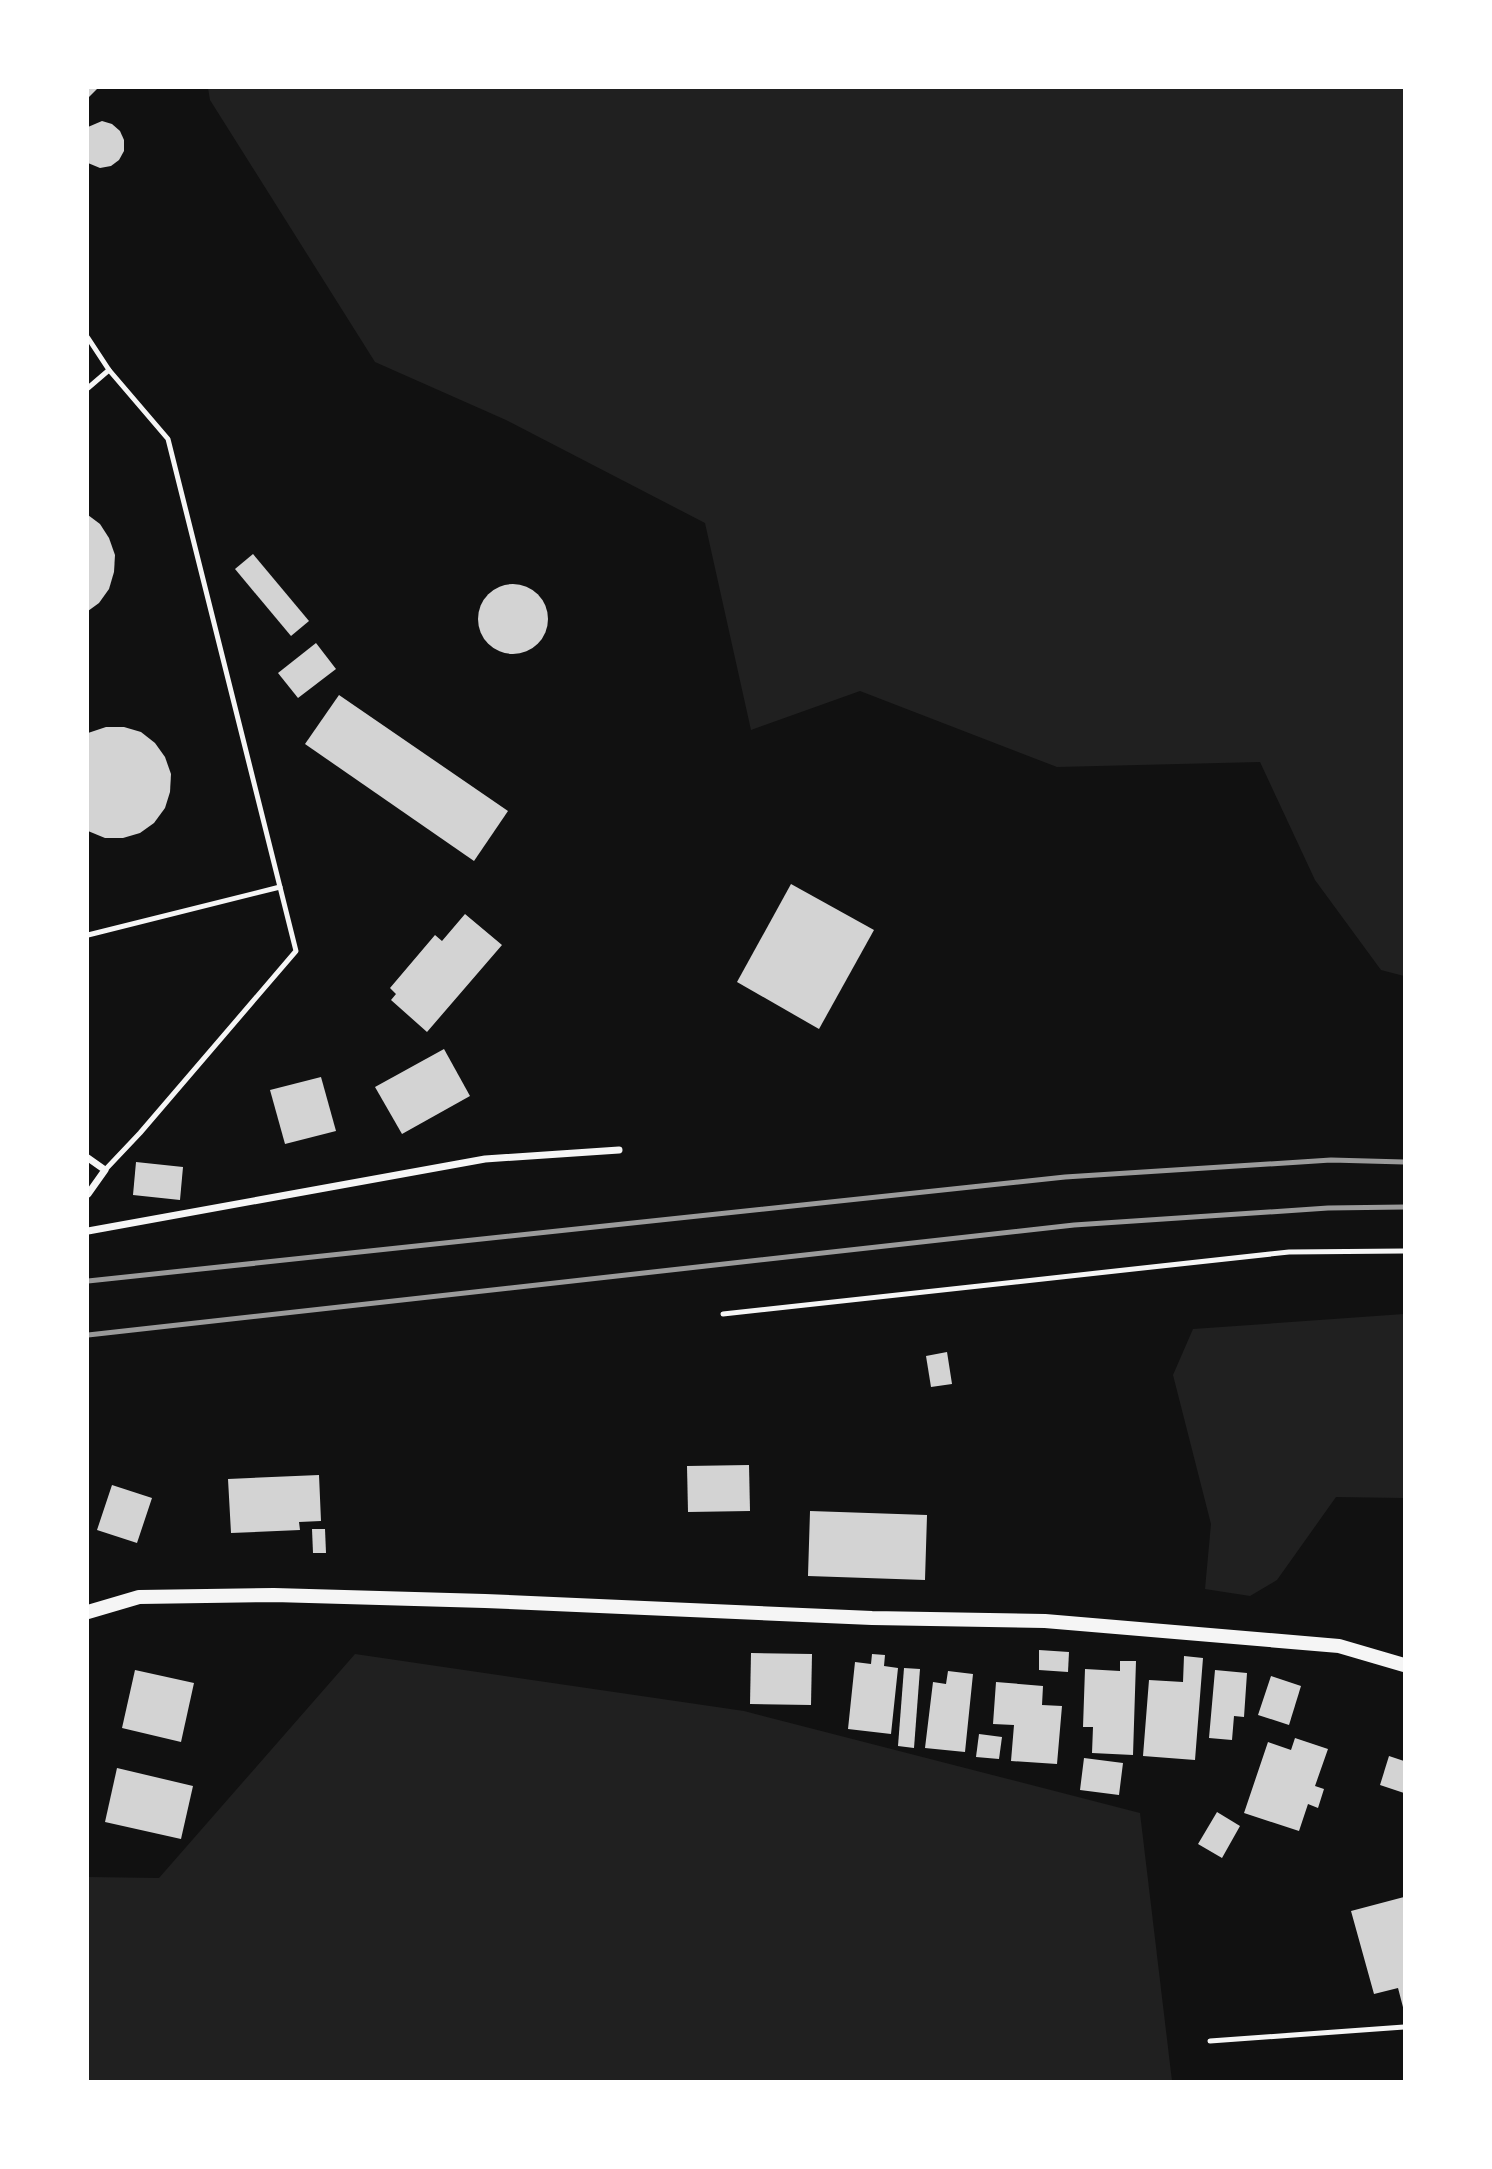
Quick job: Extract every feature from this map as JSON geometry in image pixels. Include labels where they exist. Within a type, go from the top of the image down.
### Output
[{"type":"main road","points":[[88,1612],[139,1597],[274,1595],[485,1601],[872,1618],[1045,1621],[1339,1646],[1405,1665]]},
{"type":"street","points":[[88,1231],[485,1159],[619,1150]]},
{"type":"street","points":[[88,1158],[105,1170],[88,1194]]},
{"type":"lane","points":[[88,338],[108,370],[168,439],[296,951],[141,1133],[105,1170]]},
{"type":"lane","points":[[88,388],[108,370]]},
{"type":"lane","points":[[88,935],[280,887]]},
{"type":"lane","points":[[723,1314],[1289,1252],[1405,1251]]},
{"type":"lane","points":[[1210,2041],[1405,2027]]},
{"type":"shaded area","points":[[208,88],[1404,88],[1404,976],[1381,970],[1315,880],[1260,762],[1057,767],[860,691],[751,730],[705,523],[506,420],[375,362],[210,100]]},
{"type":"shaded area","points":[[1404,1314],[1404,1498],[1336,1497],[1277,1580],[1250,1596],[1205,1589],[1211,1524],[1173,1375],[1193,1329]]},
{"type":"shaded area","points":[[355,1654],[744,1711],[1140,1813],[1172,2081],[88,2081],[88,1877],[159,1878]]},
{"type":"building","points":[[88,88],[98,88],[88,98]]},
{"type":"building","points":[[102,121],[112,124],[120,131],[124,140],[124,151],[119,160],[111,166],[100,168],[88,163],[88,127]]},
{"type":"building","points":[[88,515],[100,524],[115,555],[109,589],[99,603],[88,611]]},
{"type":"building","points":[[253,554],[309,621],[291,636],[235,569]]},
{"type":"building","points":[[513,584],[532,590],[542,600],[548,619],[542,638],[532,648],[513,654],[494,648],[484,638],[478,619],[484,600],[494,590]]},
{"type":"building","points":[[316,643],[336,669],[298,698],[278,673]]},
{"type":"building","points":[[339,695],[508,811],[474,861],[305,744]]},
{"type":"building","points":[[106,727],[124,727],[141,732],[155,743],[165,757],[171,774],[170,792],[165,808],[154,823],[140,833],[123,838],[105,838],[88,831],[88,733]]},
{"type":"building","points":[[791,884],[874,930],[819,1029],[737,982]]},
{"type":"building","points":[[465,914],[502,945],[427,1032],[391,1000],[396,994],[390,988],[435,935],[442,941]]},
{"type":"building","points":[[444,1049],[470,1096],[402,1134],[375,1087]]},
{"type":"building","points":[[321,1077],[336,1131],[285,1144],[270,1090]]},
{"type":"building","points":[[136,1162],[183,1167],[180,1200],[133,1195]]},
{"type":"building","points":[[947,1352],[952,1384],[931,1387],[926,1356]]},
{"type":"building","points":[[749,1465],[750,1511],[688,1512],[687,1466]]},
{"type":"building","points":[[319,1475],[321,1521],[299,1522],[300,1530],[231,1533],[228,1479]]},
{"type":"building","points":[[112,1485],[152,1498],[137,1543],[97,1530]]},
{"type":"building","points":[[810,1511],[927,1515],[925,1580],[808,1576]]},
{"type":"building","points":[[312,1529],[325,1529],[326,1553],[313,1553]]},
{"type":"building","points":[[1039,1650],[1069,1652],[1068,1672],[1039,1670]]},
{"type":"building","points":[[751,1653],[812,1654],[811,1705],[750,1704]]},
{"type":"building","points":[[872,1654],[885,1655],[884,1666],[898,1668],[891,1734],[848,1729],[855,1662],[871,1664]]},
{"type":"building","points":[[1184,1656],[1203,1658],[1195,1760],[1143,1756],[1149,1680],[1183,1682]]},
{"type":"building","points":[[1120,1661],[1136,1661],[1133,1755],[1092,1753],[1093,1727],[1083,1727],[1085,1669],[1120,1671]]},
{"type":"building","points":[[904,1668],[920,1669],[914,1748],[898,1746]]},
{"type":"building","points":[[135,1670],[194,1683],[181,1742],[122,1728]]},
{"type":"building","points":[[1215,1670],[1247,1673],[1244,1717],[1234,1716],[1232,1740],[1209,1738]]},
{"type":"building","points":[[948,1671],[973,1674],[965,1752],[925,1748],[933,1682],[946,1684]]},
{"type":"building","points":[[1271,1676],[1301,1686],[1289,1725],[1258,1715]]},
{"type":"building","points":[[996,1682],[1043,1686],[1042,1705],[1062,1706],[1057,1764],[1011,1761],[1014,1725],[993,1724]]},
{"type":"building","points":[[979,1734],[1002,1737],[999,1759],[976,1757]]},
{"type":"building","points":[[1295,1738],[1328,1749],[1315,1786],[1324,1789],[1318,1808],[1308,1804],[1299,1831],[1244,1813],[1268,1742],[1291,1750]]},
{"type":"building","points":[[1389,1756],[1404,1761],[1404,1793],[1380,1785]]},
{"type":"building","points":[[1084,1758],[1123,1763],[1119,1795],[1080,1790]]},
{"type":"building","points":[[117,1768],[193,1786],[181,1839],[105,1822]]},
{"type":"building","points":[[1217,1812],[1240,1826],[1222,1858],[1198,1844]]},
{"type":"building","points":[[1404,1897],[1404,2011],[1398,1988],[1374,1994],[1351,1911]]},
{"type":"railway","points":[[88,1281],[1065,1177],[1331,1160],[1404,1162]]},
{"type":"railway","points":[[88,1335],[1074,1225],[1328,1208],[1404,1207]]}]
